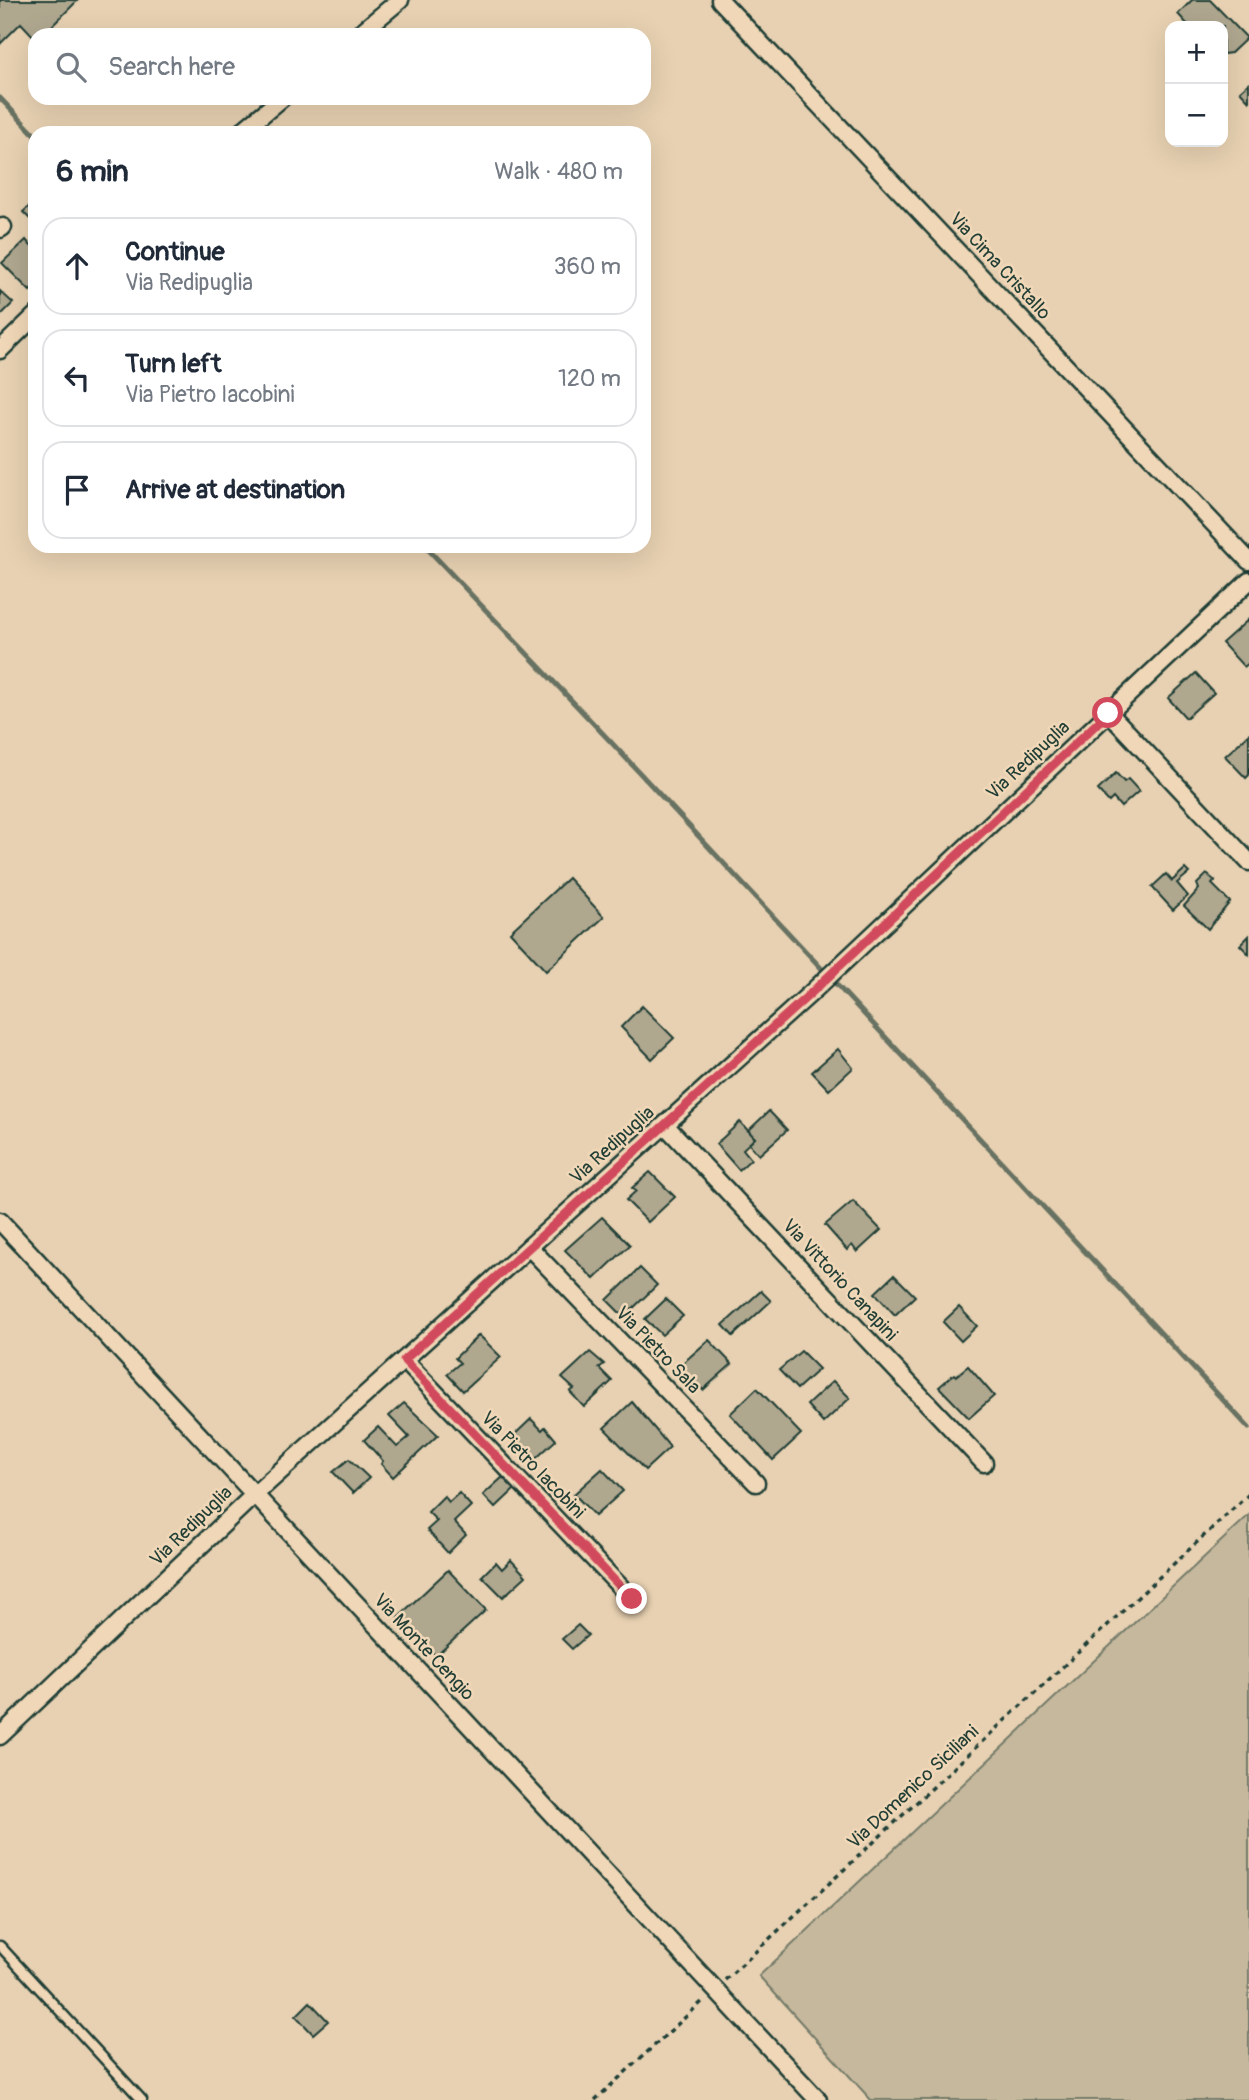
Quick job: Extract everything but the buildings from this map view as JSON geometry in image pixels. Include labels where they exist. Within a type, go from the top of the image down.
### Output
[{"type":"street","points":[[366,28],[400,0]]},
{"type":"street","name":"Via Cima Cristallo","points":[[720,0],[1249,561]]},
{"type":"street","points":[[248,126],[274,105]]},
{"type":"street","points":[[0,349],[28,323]]},
{"type":"street","name":"Via Redipuglia","points":[[0,1736],[254,1495],[811,993],[1249,582]]},
{"type":"street","points":[[1108,713],[1249,862]]},
{"type":"street","name":"Via Vittorio Canapini","points":[[665,1125],[984,1463]]},
{"type":"street","name":"Via Monte Cengio","points":[[0,1221],[818,2100]]},
{"type":"street","name":"Via Pietro Sala","points":[[530,1247],[756,1483]]},
{"type":"street","name":"Via Pietro Iacobini","points":[[404,1360],[632,1599]]},
{"type":"lane","points":[[0,1946],[142,2100]]},
{"type":"path","name":"Via Domenico Siciliani","points":[[595,2100],[1249,1494]]},
{"type":"shaded area","points":[[1249,1515],[1249,2100],[871,2100],[759,1976]]},
{"type":"waterway","points":[[0,98],[28,128]]},
{"type":"waterway","points":[[432,553],[1249,1428]]},
{"type":"route","points":[[632,1599],[404,1360],[811,993],[1108,713]]}]
